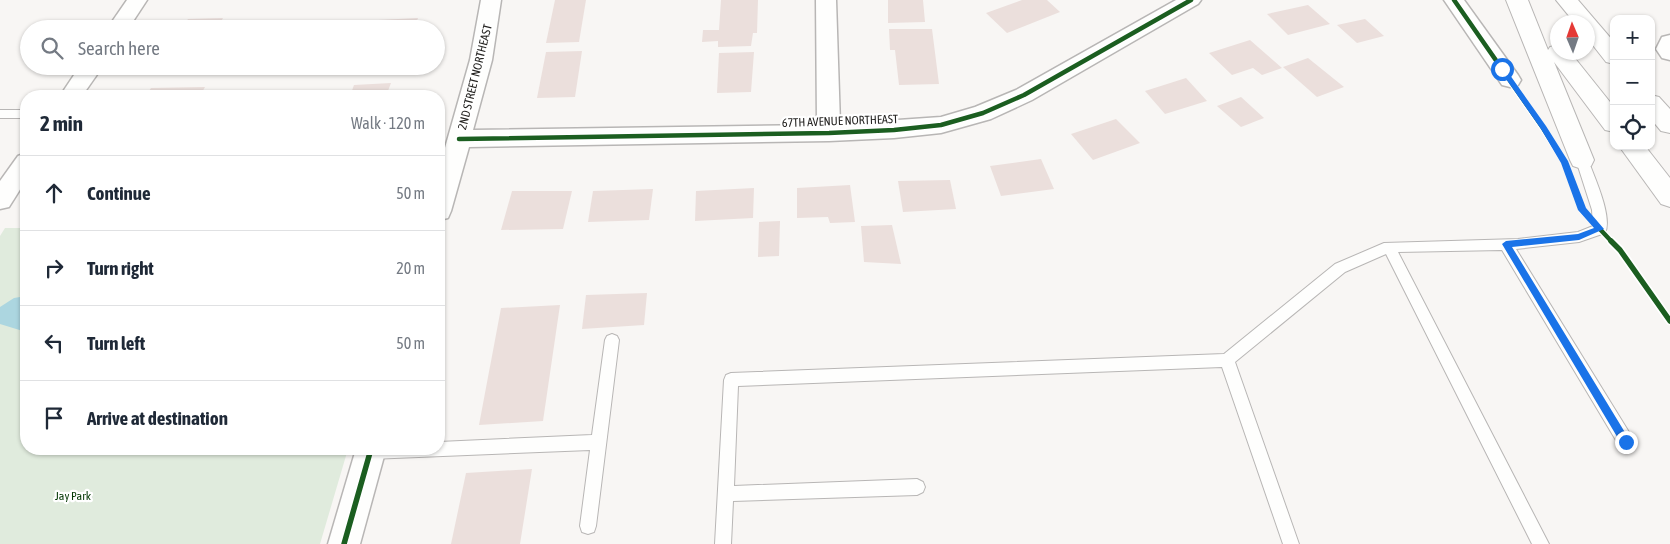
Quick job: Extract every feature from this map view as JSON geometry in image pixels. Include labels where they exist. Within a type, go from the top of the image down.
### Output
[{"type":"main road","points":[[1517,0],[1550,42]]},
{"type":"main road","points":[[1517,0],[1538,54],[1565,114],[1582,160]]},
{"type":"main road","points":[[1567,0],[1579,15]]},
{"type":"main road","points":[[1595,35],[1610,52]]},
{"type":"main road","points":[[1564,60],[1610,119]]},
{"type":"main road","points":[[1653,105],[1670,125]]},
{"type":"main road","points":[[1634,150],[1670,197]]},
{"type":"street","points":[[123,20],[137,0]]},
{"type":"street","name":"2ND STREET NORTHEAST","points":[[445,190],[481,60],[491,0]]},
{"type":"street","points":[[826,0],[829,133]]},
{"type":"street","name":"67TH AVENUE NORTHEAST","points":[[460,139],[829,133],[894,130],[941,125],[983,113],[1024,95],[1190,0]]},
{"type":"street","points":[[1454,0],[1510,80]]},
{"type":"street","points":[[75,90],[86,75]]},
{"type":"street","points":[[0,200],[20,171]]},
{"type":"street","points":[[344,544],[369,455]]},
{"type":"lane","points":[[0,114],[20,114]]},
{"type":"lane","points":[[723,544],[731,380],[1227,360],[1340,268],[1389,247],[1506,244],[1579,237],[1600,229],[1599,210],[1582,160]]},
{"type":"lane","points":[[1506,244],[1626,442]]},
{"type":"lane","points":[[1389,247],[1541,544]]},
{"type":"lane","points":[[588,526],[612,340]]},
{"type":"lane","points":[[1227,360],[1291,544]]},
{"type":"lane","points":[[445,447],[599,442]]},
{"type":"lane","points":[[726,494],[917,487]]},
{"type":"green space","name":"Jay Park","points":[[5,228],[20,228],[20,455],[346,455],[320,544],[0,544],[0,236]]},
{"type":"water","points":[[20,297],[20,330],[0,324],[0,307],[14,298]]},
{"type":"building","points":[[555,0],[586,0],[579,42],[546,43]]},
{"type":"building","points":[[721,0],[758,0],[757,33],[753,33],[751,46],[718,47],[718,41],[702,42],[703,30],[719,30]]},
{"type":"building","points":[[888,0],[923,0],[925,22],[888,23]]},
{"type":"building","points":[[1022,0],[1047,0],[1060,12],[1007,33],[986,13]]},
{"type":"building","points":[[1308,5],[1330,24],[1288,35],[1267,14]]},
{"type":"building","points":[[223,18],[222,20],[188,19]]},
{"type":"building","points":[[418,18],[417,20],[378,20]]},
{"type":"building","points":[[1365,19],[1384,36],[1357,43],[1337,25]]},
{"type":"building","points":[[889,29],[932,29],[939,84],[899,85],[895,50],[890,50]]},
{"type":"building","points":[[1250,40],[1282,68],[1262,75],[1253,68],[1232,75],[1209,53]]},
{"type":"building","points":[[582,51],[575,97],[537,98],[546,52]]},
{"type":"building","points":[[754,52],[751,92],[717,93],[719,53]]},
{"type":"building","points":[[1308,58],[1344,87],[1317,97],[1283,67]]},
{"type":"building","points":[[1186,78],[1207,101],[1165,114],[1145,91]]},
{"type":"building","points":[[391,83],[388,90],[352,90],[354,85]]},
{"type":"building","points":[[205,87],[203,90],[150,90],[151,88]]},
{"type":"building","points":[[1241,97],[1264,118],[1241,127],[1217,106]]},
{"type":"building","points":[[1116,119],[1140,143],[1093,160],[1071,134]]},
{"type":"building","points":[[1041,159],[1054,189],[1001,196],[990,166]]},
{"type":"building","points":[[950,180],[956,209],[903,212],[898,181]]},
{"type":"building","points":[[850,185],[855,222],[830,223],[828,217],[797,218],[797,188]]},
{"type":"building","points":[[754,188],[753,218],[695,221],[696,191]]},
{"type":"building","points":[[653,189],[649,220],[588,222],[593,191]]},
{"type":"building","points":[[512,191],[572,191],[563,229],[501,230]]},
{"type":"building","points":[[780,221],[779,256],[758,257],[759,222]]},
{"type":"building","points":[[892,225],[901,264],[864,262],[861,226]]},
{"type":"building","points":[[647,293],[644,325],[582,329],[586,295]]},
{"type":"building","points":[[560,305],[543,421],[479,425],[501,308]]},
{"type":"building","points":[[532,469],[520,544],[451,544],[466,473]]},
{"type":"cycle path","points":[[459,139],[829,133],[894,130],[941,125],[983,113],[1024,95],[1191,0]]},
{"type":"cycle path","points":[[1454,0],[1543,128],[1565,163],[1582,210],[1620,250],[1670,321]]},
{"type":"cycle path","points":[[344,544],[369,455]]},
{"type":"route","points":[[1502,69],[1565,163],[1582,210],[1600,229],[1579,237],[1506,244],[1626,442]]}]
